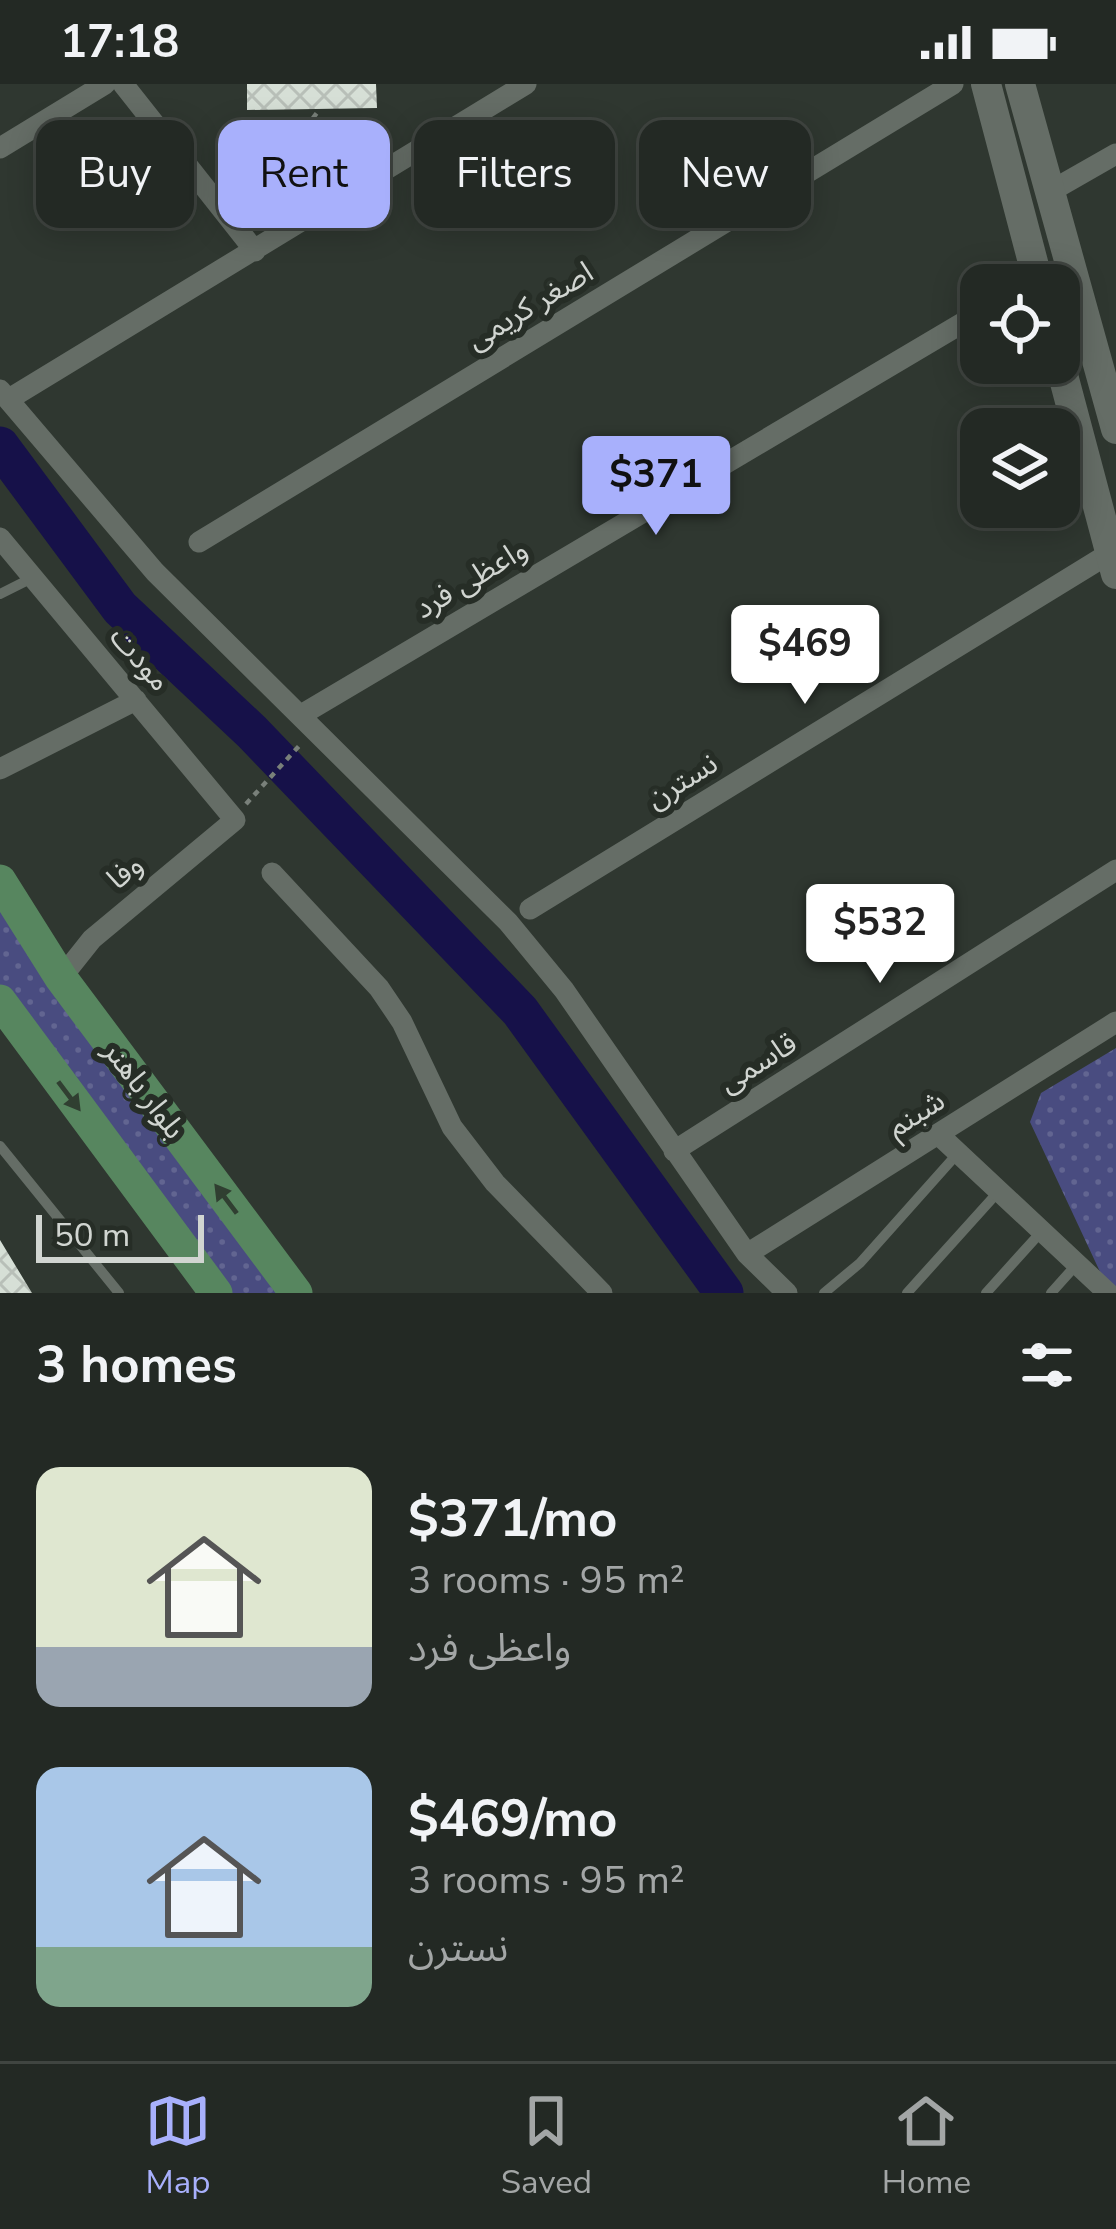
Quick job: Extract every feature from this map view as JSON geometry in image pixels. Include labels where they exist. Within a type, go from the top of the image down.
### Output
[{"type":"main road","points":[[986,84],[1029,264]]},
{"type":"main road","points":[[1020,84],[1114,408]]},
{"type":"main road","points":[[1065,384],[1113,564]]},
{"type":"main road","name":"بلوار باهنر","points":[[0,881],[61,978],[296,1293]]},
{"type":"main road","points":[[0,898],[38,941]]},
{"type":"main road","points":[[0,1001],[216,1293]]},
{"type":"street","points":[[0,148],[105,84]]},
{"type":"street","points":[[123,84],[255,251]]},
{"type":"street","points":[[390,168],[526,84]]},
{"type":"street","name":"اصغر کریمی","points":[[199,542],[953,84]]},
{"type":"street","points":[[1051,191],[1116,154]]},
{"type":"street","points":[[293,228],[4,394],[155,572],[508,922],[565,990],[747,1254],[787,1293]]},
{"type":"street","points":[[1068,264],[1072,262]]},
{"type":"street","name":"واعظی فرد","points":[[301,715],[960,323]]},
{"type":"street","name":"مودت","points":[[0,538],[235,820]]},
{"type":"street","name":"نسترن","points":[[530,909],[1113,564]]},
{"type":"street","points":[[0,769],[136,700]]},
{"type":"street","name":"وفا","points":[[61,978],[92,939],[235,820]]},
{"type":"street","name":"قاسمی","points":[[674,1151],[1116,870]]},
{"type":"street","points":[[272,873],[379,988],[402,1022],[452,1127],[494,1183],[602,1293]]},
{"type":"street","name":"شبنم","points":[[747,1254],[1116,1022]]},
{"type":"street","points":[[939,1135],[1108,1293]]},
{"type":"lane","points":[[0,594],[30,579]]},
{"type":"lane","points":[[0,1146],[119,1293]]},
{"type":"lane","points":[[824,1293],[860,1263],[958,1153]]},
{"type":"lane","points":[[907,1293],[998,1191]]},
{"type":"lane","points":[[986,1293],[1042,1231]]},
{"type":"lane","points":[[1051,1293],[1077,1264]]},
{"type":"path","points":[[312,120],[320,109]]},
{"type":"path","points":[[256,792],[299,746]]},
{"type":"shaded area","points":[[0,898],[296,1293],[216,1293],[0,1001]]},
{"type":"shaded area","points":[[1116,1048],[1116,1288],[1102,1276],[1030,1122],[1041,1093]]},
{"type":"building","points":[[247,84],[376,84],[377,108],[247,110]]},
{"type":"building","points":[[0,1240],[32,1293],[0,1293]]},
{"type":"waterway","points":[[0,446],[120,608],[252,732],[520,1011],[724,1293]]}]
